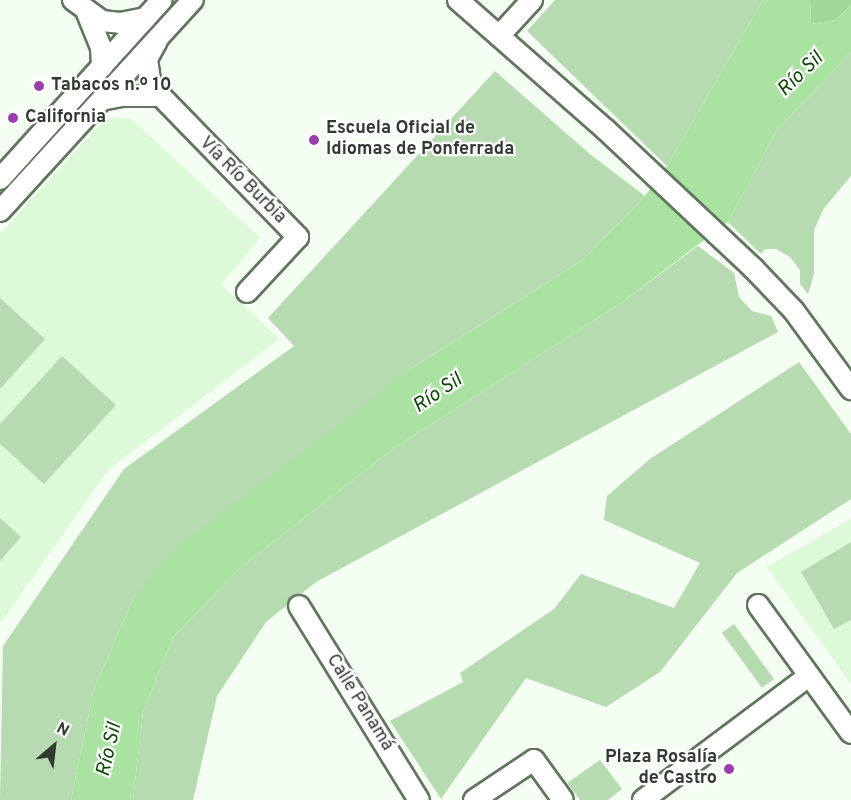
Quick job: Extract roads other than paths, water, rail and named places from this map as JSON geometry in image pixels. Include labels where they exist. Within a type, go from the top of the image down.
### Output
[{"type":"street","points":[[0,179],[162,0]]},
{"type":"street","points":[[0,211],[193,0]]},
{"type":"street","points":[[458,0],[606,130],[753,268],[794,311],[851,389]]},
{"type":"street","points":[[499,36],[532,0]]},
{"type":"street","points":[[80,7],[102,21],[120,23],[146,18]]},
{"type":"street","points":[[80,7],[101,47],[102,67]]},
{"type":"street","name":"Vía Río Burbia","points":[[157,41],[147,59],[146,70],[151,86],[298,237],[247,292]]},
{"type":"street","points":[[101,100],[161,96]]},
{"type":"street","points":[[758,605],[851,733]]},
{"type":"street","name":"Calle Panamá","points":[[299,606],[419,800]]},
{"type":"street","points":[[643,800],[809,676]]},
{"type":"street","points":[[474,800],[534,760],[563,800]]},
{"type":"water","name":"Río Sil","points":[[763,0],[810,0],[811,24],[836,20],[851,5],[851,52],[776,131],[728,222],[621,303],[394,448],[240,568],[173,637],[143,712],[133,800],[71,800],[94,689],[135,595],[175,549],[412,368],[583,260],[645,196],[667,166]]},
{"type":"place","name":"Tabacos n.º 10","points":[[39,86]]},
{"type":"place","name":"California","points":[[13,118]]},
{"type":"place","name":"Escuela Oficial de Idiomas de Ponferrada","points":[[314,140]]},
{"type":"place","name":"Plaza Rosalía de Castro","points":[[729,769]]}]
